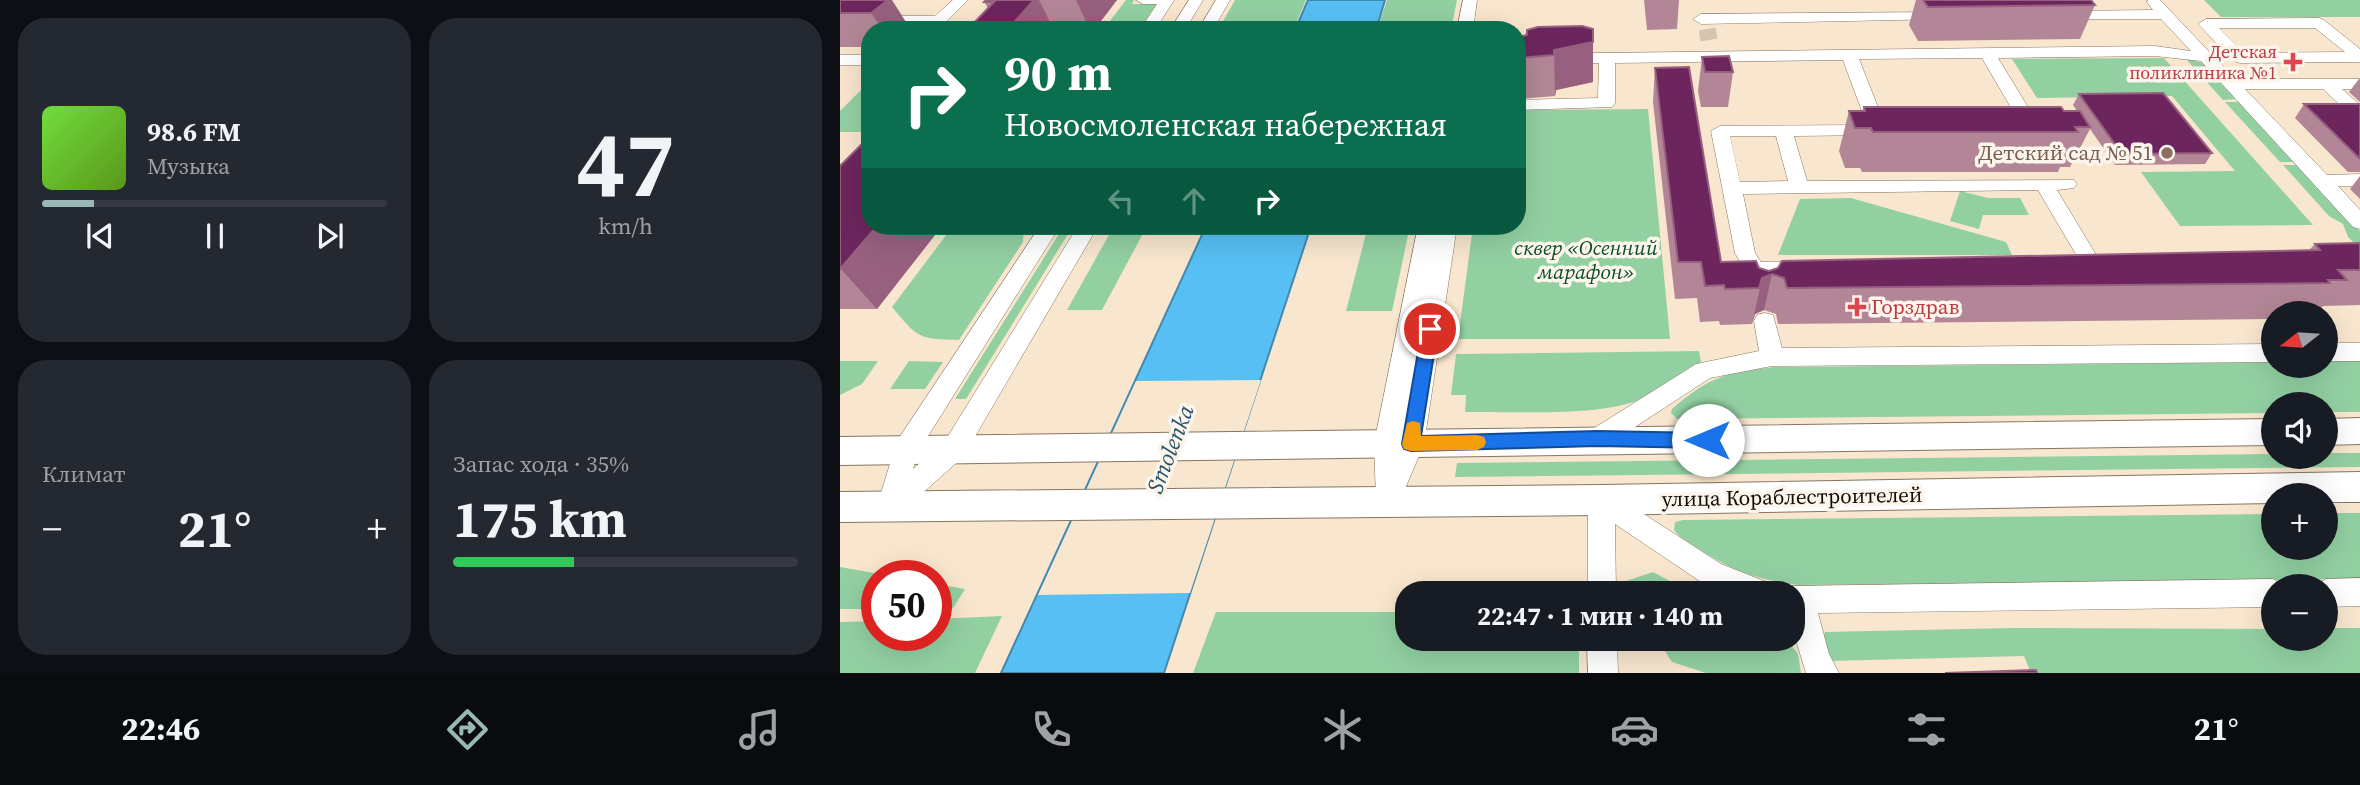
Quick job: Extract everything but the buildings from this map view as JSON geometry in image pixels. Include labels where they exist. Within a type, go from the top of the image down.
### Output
[{"type":"main road","points":[[2338,432],[2360,431]]},
{"type":"main road","points":[[840,451],[2261,432]]},
{"type":"main road","name":"улица Кораблестроителей","points":[[890,506],[1601,500],[2360,487]]},
{"type":"main road","points":[[840,507],[890,506]]},
{"type":"street","points":[[938,21],[961,0]]},
{"type":"street","points":[[1143,0],[1167,0]]},
{"type":"street","points":[[1153,21],[1167,0]]},
{"type":"street","points":[[1183,21],[1196,0]]},
{"type":"street","points":[[1210,21],[1223,0]]},
{"type":"street","points":[[1466,21],[1470,0]]},
{"type":"street","points":[[1480,21],[1484,0]]},
{"type":"street","points":[[1697,0],[1713,57]]},
{"type":"street","points":[[1706,29],[1954,16],[1938,0]]},
{"type":"street","points":[[2152,0],[2360,222]]},
{"type":"street","points":[[2042,15],[2165,14]]},
{"type":"street","points":[[840,21],[861,22]]},
{"type":"street","points":[[2319,23],[2360,57],[2240,58],[2206,24],[2319,23]]},
{"type":"street","points":[[2342,41],[2360,41]]},
{"type":"street","points":[[1526,60],[1607,64],[1648,71],[1646,58],[2155,51],[2205,57]]},
{"type":"street","points":[[1987,53],[2033,130],[2011,130]]},
{"type":"street","points":[[1760,297],[1755,269],[1745,253],[1720,131],[1885,130],[1849,55]]},
{"type":"street","points":[[840,60],[861,60]]},
{"type":"street","points":[[1526,106],[1606,103],[1607,64]]},
{"type":"street","points":[[2230,84],[2360,84]]},
{"type":"street","points":[[2327,84],[2360,114]]},
{"type":"street","points":[[1784,131],[1799,187]]},
{"type":"street","points":[[2322,181],[2360,180]]},
{"type":"street","points":[[2044,184],[2080,264],[2117,263]]},
{"type":"street","points":[[1732,188],[2067,184]]},
{"type":"street","points":[[890,506],[906,449],[1041,235]]},
{"type":"street","points":[[890,506],[954,449],[1083,235]]},
{"type":"street","points":[[1399,444],[1427,235]]},
{"type":"street","points":[[1387,502],[1445,235]]},
{"type":"street","points":[[1755,269],[1827,268]]},
{"type":"street","points":[[1765,321],[1772,357]]},
{"type":"street","points":[[2338,352],[2360,352]]},
{"type":"street","points":[[1597,439],[1704,370],[1772,357],[2261,353]]},
{"type":"street","points":[[1601,500],[1602,581]]},
{"type":"street","points":[[1601,500],[1711,573],[1730,581]]},
{"type":"street","points":[[2338,593],[2360,592]]},
{"type":"street","points":[[1805,600],[2261,593]]},
{"type":"street","points":[[1805,627],[1816,661],[1824,673]]},
{"type":"green space","points":[[1126,0],[1134,0],[1132,4],[1157,4],[1145,21],[1110,21]]},
{"type":"green space","points":[[1235,0],[1306,0],[1297,21],[1223,21]]},
{"type":"green space","points":[[1387,0],[1457,0],[1453,21],[1380,21]]},
{"type":"green space","points":[[2204,0],[2360,0],[2360,17],[2221,17]]},
{"type":"green space","points":[[2164,58],[2313,225],[2180,226],[2141,172],[2235,171],[2172,96],[2037,98],[2012,59]]},
{"type":"green space","points":[[2185,58],[2204,63],[2238,99],[2223,100]]},
{"type":"green space","points":[[861,90],[861,132],[840,132],[840,111]]},
{"type":"green space","points":[[2225,102],[2240,102],[2296,162],[2280,162]]},
{"type":"green space","name":"сквер «Осенний марафон»","points":[[1648,109],[1670,339],[1458,339],[1472,235],[1526,235],[1526,110]]},
{"type":"green space","points":[[2283,165],[2298,165],[2360,231],[2360,249],[2348,237],[2343,224],[2329,216]]},
{"type":"green space","points":[[1960,191],[1988,198],[2020,198],[2029,215],[1983,215],[1979,229],[1950,221]]},
{"type":"green space","points":[[1851,198],[2006,242],[2012,255],[1778,255],[1800,199]]},
{"type":"green space","points":[[946,235],[1023,235],[1023,242],[959,340],[920,335],[892,307]]},
{"type":"green space","points":[[1058,235],[1067,235],[966,399],[955,399]]},
{"type":"green space","points":[[1109,235],[1142,235],[1102,310],[1067,310]]},
{"type":"green space","points":[[1366,235],[1408,235],[1392,311],[1346,311]]},
{"type":"green space","points":[[1699,351],[1701,362],[1654,393],[1628,404],[1606,408],[1558,412],[1465,412],[1466,395],[1451,395],[1456,354]]},
{"type":"green space","points":[[840,361],[878,361],[862,384],[840,395]]},
{"type":"green space","points":[[909,361],[943,362],[925,389],[890,389]]},
{"type":"green space","points":[[2338,361],[2360,361],[2360,412],[2338,412],[2338,392],[2261,392],[2261,413],[1677,419],[1671,413],[1685,398],[1719,378],[1743,371],[1775,367],[2261,362],[2261,378],[2338,378]]},
{"type":"green space","points":[[2338,453],[2360,453],[2360,467],[2338,467]]},
{"type":"green space","points":[[2261,454],[2261,468],[1455,477],[1457,463]]},
{"type":"green space","points":[[2338,513],[2360,513],[2360,579],[2338,579],[2338,574],[2261,574],[2261,580],[1805,585],[1805,581],[1763,578],[1722,563],[1679,536],[1674,530],[1675,522],[2261,514],[2261,560],[2338,560]]},
{"type":"green space","points":[[840,567],[861,571],[861,609],[840,609]]},
{"type":"green space","points":[[1653,572],[1670,581],[1626,581]]},
{"type":"green space","points":[[952,587],[965,589],[953,608]]},
{"type":"green space","points":[[1216,612],[1395,612],[1395,651],[1579,651],[1579,673],[1193,673]]},
{"type":"green space","points":[[1002,616],[975,673],[840,673],[840,622],[861,621],[861,651],[952,651],[952,618]]},
{"type":"green space","points":[[2013,628],[2261,629],[2261,651],[2338,651],[2338,628],[2360,628],[2360,673],[2031,673],[2024,656],[1830,661],[1821,644],[1825,632]]},
{"type":"green space","points":[[1665,651],[1796,651],[1801,673],[1706,673],[1672,662]]},
{"type":"water","points":[[1308,0],[1385,0],[1379,21],[1299,21]]},
{"type":"water","name":"Smolenka","points":[[1202,235],[1308,235],[1164,673],[1001,673]]},
{"type":"pier","points":[[1261,380],[1190,593],[1038,595],[1136,381]]},
{"type":"tunnel","points":[[1707,29],[1709,40]]},
{"type":"slow traffic","points":[[1413,428],[1411,444],[1477,442]]},
{"type":"place","name":"Детская поликлиника №1","points":[[2293,62]]},
{"type":"place","name":"Детский сад № 51","points":[[2167,153]]},
{"type":"place","name":"Горздрав","points":[[1857,307]]},
{"type":"route","points":[[1430,329],[1411,444],[1597,439],[1708,440]]}]
